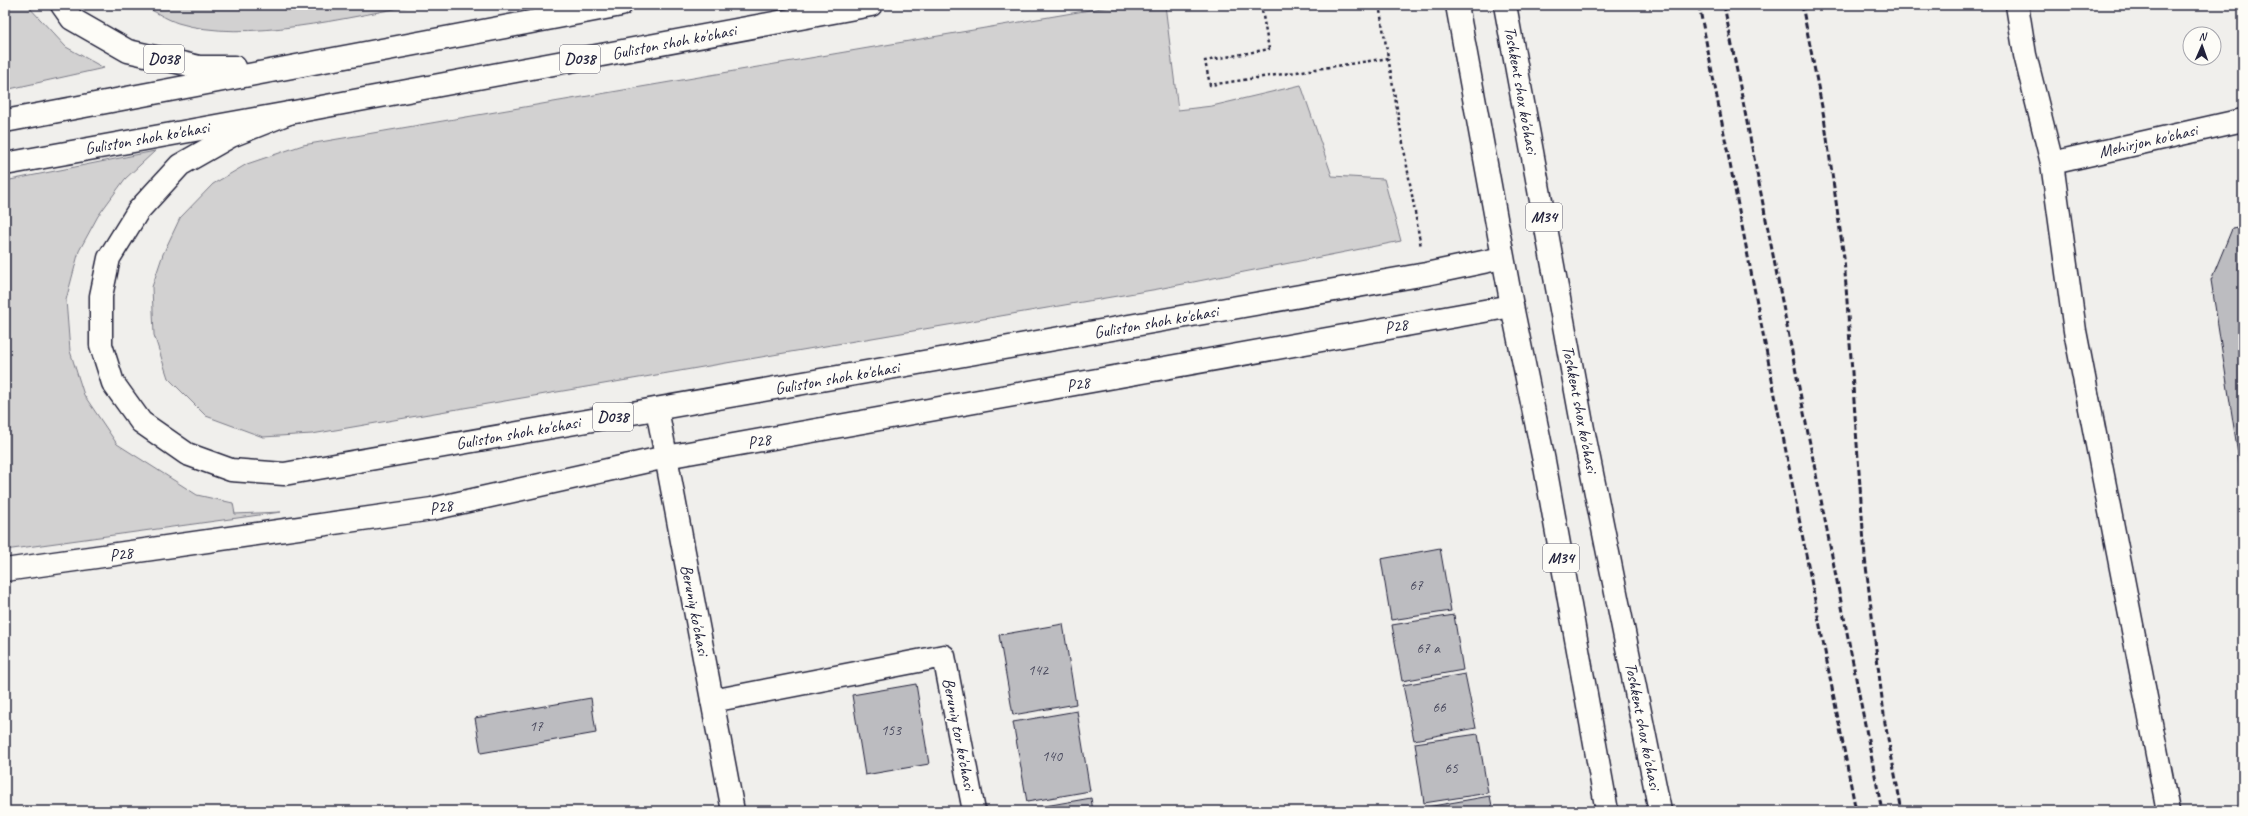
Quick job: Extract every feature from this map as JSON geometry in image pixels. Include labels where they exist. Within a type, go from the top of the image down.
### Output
[{"type":"main road","name":"D038","points":[[62,5],[72,19],[128,51],[199,67],[282,68]]},
{"type":"main road","name":"D038","points":[[5,121],[621,5]]},
{"type":"main road","name":"Guliston shoh ko'chasi","points":[[5,164],[871,5]]},
{"type":"main road","name":"M34","points":[[1457,5],[1502,258],[1544,461],[1607,811]]},
{"type":"main road","name":"Toshkent shox ko'chasi","points":[[1505,5],[1582,421],[1660,811]]},
{"type":"main road","points":[[2017,5],[2025,55],[2052,163],[2075,331],[2168,811]]},
{"type":"main road","name":"Guliston shoh ko'chasi","points":[[289,113],[231,136],[180,165],[138,210],[109,258],[101,296],[101,345],[113,383],[141,422],[188,454],[231,470],[284,474],[1426,274],[1502,258]]},
{"type":"main road","name":"Mehirjon ko'chasi","points":[[2052,163],[2243,120]]},
{"type":"main road","name":"Р28","points":[[5,570],[432,509],[666,457],[1512,306]]},
{"type":"main road","name":"Beruniy ko'chasi","points":[[657,409],[733,811]]},
{"type":"main road","name":"Beruniy tor ko'chasi","points":[[712,702],[944,656],[974,811]]},
{"type":"path","points":[[1261,5],[1269,49],[1205,61],[1210,85],[1388,58]]},
{"type":"path","points":[[1379,5],[1426,274]]},
{"type":"shaded area","points":[[5,5],[27,5],[66,47],[104,68],[5,90]]},
{"type":"shaded area","points":[[142,5],[416,5],[328,22],[265,30],[234,31],[205,29],[178,23]]},
{"type":"shaded area","points":[[1119,5],[1165,5],[1178,110],[1212,106],[1301,85],[1332,176],[1384,179],[1401,241],[1158,289],[312,434],[263,437],[206,416],[168,378],[154,335],[152,287],[163,254],[180,218],[213,184],[247,164],[303,145]]},
{"type":"shaded area","points":[[155,151],[125,179],[98,216],[79,251],[66,300],[70,351],[84,395],[117,444],[197,495],[233,503],[235,514],[281,512],[5,550],[5,181]]},
{"type":"building","points":[[2243,227],[2243,486],[2211,280],[2232,229]]},
{"type":"building","points":[[1440,548],[1451,611],[1391,620],[1381,559]]},
{"type":"building","points":[[1454,615],[1463,670],[1402,681],[1392,625]]},
{"type":"building","points":[[1063,624],[1076,704],[1013,715],[999,635]]},
{"type":"building","points":[[1465,674],[1476,728],[1414,740],[1403,685]]},
{"type":"building","points":[[916,684],[929,764],[865,775],[852,695]]},
{"type":"building","points":[[591,698],[596,733],[481,753],[475,718]]},
{"type":"building","points":[[1077,711],[1090,791],[1027,802],[1013,722]]},
{"type":"building","points":[[1478,734],[1488,793],[1424,803],[1415,743]]},
{"type":"building","points":[[1490,796],[1493,811],[1428,811],[1427,807]]},
{"type":"building","points":[[1091,798],[1093,811],[1028,811],[1028,809]]},
{"type":"railway","points":[[1699,5],[1856,811]]},
{"type":"railway","points":[[1724,5],[1882,811]]},
{"type":"railway","points":[[1802,5],[1824,117],[1844,258],[1865,558],[1885,723],[1902,811]]}]
